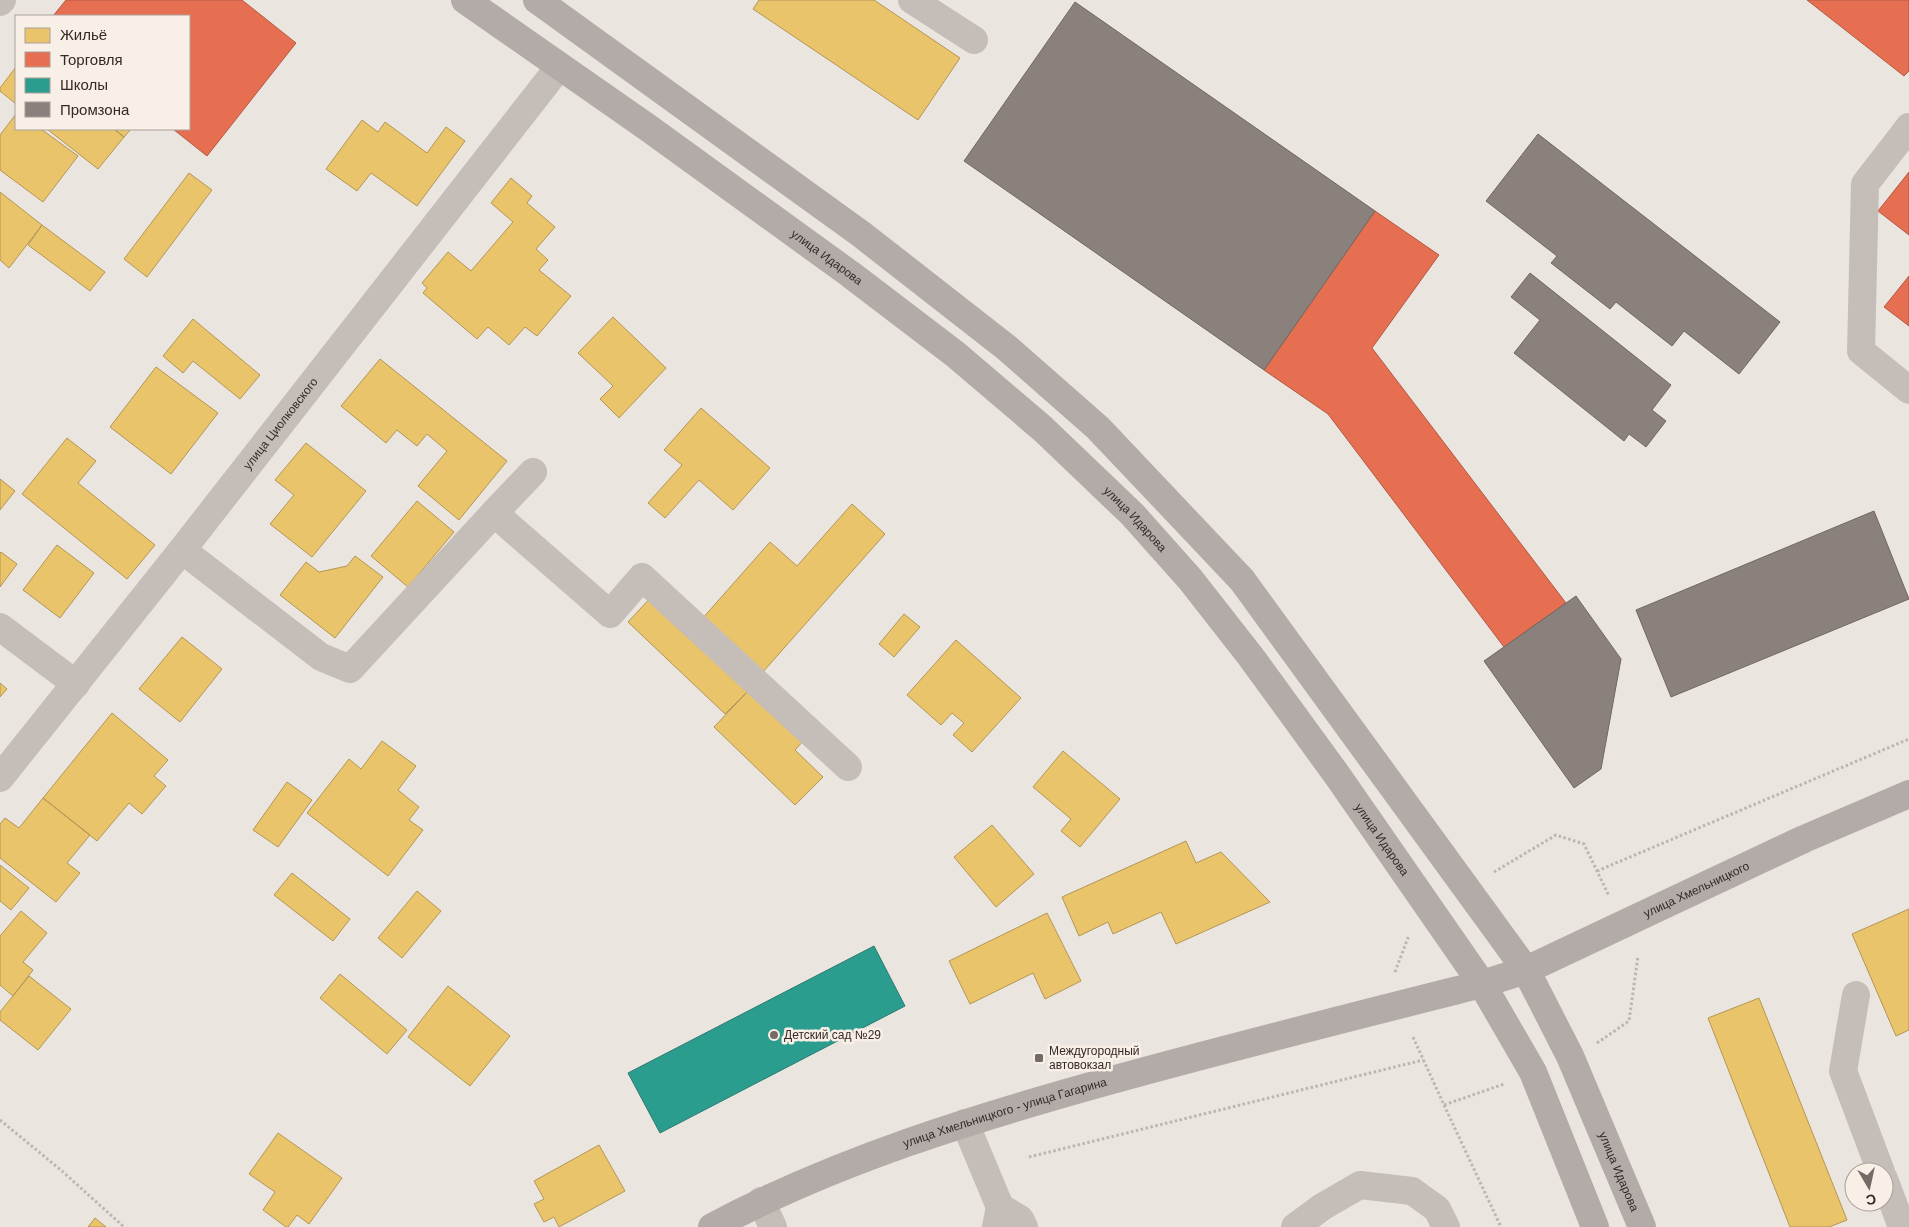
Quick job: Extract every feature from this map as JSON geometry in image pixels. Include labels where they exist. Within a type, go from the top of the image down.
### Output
[{"type":"main road","name":"улица Идарова","points":[[464,0],[647,127],[842,268],[955,354],[1043,429],[1132,514],[1190,579],[1252,657],[1337,775],[1482,984],[1533,1072],[1596,1227]]},
{"type":"main road","name":"улица Идарова","points":[[549,3],[861,234],[1007,348],[1098,428],[1242,580],[1526,970],[1570,1056],[1642,1227]]},
{"type":"main road","name":"улица Хмельницкого","points":[[1482,984],[1526,970],[1804,838],[1909,794]]},
{"type":"main road","name":"улица Хмельницкого - улица Гагарина","points":[[712,1227],[761,1201],[858,1160],[1049,1097],[1206,1054],[1482,984]]},
{"type":"street","points":[[912,0],[974,40]]},
{"type":"street","name":"улица Циолковского","points":[[0,778],[182,550],[559,67]]},
{"type":"street","points":[[1909,127],[1865,184],[1861,351],[1909,390]]},
{"type":"street","points":[[182,550],[322,656],[350,669],[533,472]]},
{"type":"street","points":[[494,513],[610,614],[642,577],[848,766]]},
{"type":"street","points":[[0,627],[76,684]]},
{"type":"street","points":[[1856,995],[1843,1071],[1877,1162]]},
{"type":"street","points":[[965,1124],[998,1217],[1020,1219],[1024,1227]]},
{"type":"street","points":[[1295,1227],[1322,1207],[1360,1185],[1412,1191],[1437,1209],[1446,1227]]},
{"type":"street","points":[[761,1201],[773,1227]]},
{"type":"street","points":[[1894,1206],[1902,1227]]},
{"type":"path","points":[[1597,871],[1909,739]]},
{"type":"path","points":[[1489,875],[1556,835],[1584,844],[1613,902]]},
{"type":"path","points":[[1395,972],[1412,929]]},
{"type":"path","points":[[1590,1048],[1629,1021],[1638,956]]},
{"type":"path","points":[[1413,1037],[1501,1227]]},
{"type":"path","points":[[1029,1156],[1423,1060]]},
{"type":"path","points":[[1444,1105],[1510,1082]]},
{"type":"path","points":[[0,1120],[62,1171],[124,1227]]},
{"type":"building: Жильё","points":[[759,0],[874,0],[960,58],[918,120],[753,9]]},
{"type":"building: Жильё","points":[[15,68],[15,103],[0,91],[0,88]]},
{"type":"building: Жильё","points":[[15,115],[15,130],[42,130],[78,156],[43,202],[0,170],[0,135]]},
{"type":"building: Жильё","points":[[362,120],[378,132],[385,122],[427,153],[446,127],[465,141],[417,206],[371,173],[357,191],[326,169]]},
{"type":"building: Жильё","points":[[48,130],[115,130],[124,137],[98,169]]},
{"type":"building: Жильё","points":[[115,130],[130,130],[124,137]]},
{"type":"building: Жильё","points":[[189,173],[212,190],[147,277],[124,259]]},
{"type":"building: Жильё","points":[[511,178],[532,196],[527,203],[555,227],[536,249],[548,260],[539,270],[571,296],[537,336],[525,327],[509,345],[488,327],[477,339],[423,293],[427,288],[422,283],[448,252],[471,271],[513,222],[491,203]]},
{"type":"building: Жильё","points":[[0,192],[42,225],[9,268],[0,260]]},
{"type":"building: Жильё","points":[[42,225],[105,272],[90,291],[28,245]]},
{"type":"building: Жильё","points":[[613,317],[666,368],[619,418],[600,399],[613,386],[578,353]]},
{"type":"building: Жильё","points":[[193,319],[260,375],[240,399],[193,361],[183,373],[163,356]]},
{"type":"building: Жильё","points":[[380,359],[507,461],[459,520],[418,486],[447,451],[427,434],[417,446],[397,430],[386,443],[341,406]]},
{"type":"building: Жильё","points":[[156,367],[218,413],[171,474],[110,427]]},
{"type":"building: Жильё","points":[[701,408],[770,468],[733,510],[699,480],[665,518],[648,503],[682,465],[664,450]]},
{"type":"building: Жильё","points":[[67,438],[96,461],[78,483],[155,545],[127,579],[22,494]]},
{"type":"building: Жильё","points":[[306,443],[366,491],[312,557],[270,524],[294,495],[275,480]]},
{"type":"building: Жильё","points":[[0,479],[15,491],[0,510]]},
{"type":"building: Жильё","points":[[417,501],[454,532],[408,587],[371,556]]},
{"type":"building: Жильё","points":[[852,504],[885,534],[762,673],[702,619],[770,542],[797,566]]},
{"type":"building: Жильё","points":[[57,545],[94,573],[60,618],[23,590]]},
{"type":"building: Жильё","points":[[0,553],[17,564],[0,587]]},
{"type":"building: Жильё","points":[[355,556],[383,577],[335,638],[280,595],[306,562],[319,572],[347,566]]},
{"type":"building: Жильё","points":[[653,595],[751,688],[725,714],[628,622]]},
{"type":"building: Жильё","points":[[904,614],[920,627],[894,657],[879,644]]},
{"type":"building: Жильё","points":[[182,637],[222,669],[180,722],[139,689]]},
{"type":"building: Жильё","points":[[956,640],[1021,698],[972,752],[953,735],[964,723],[952,713],[941,725],[907,695]]},
{"type":"building: Жильё","points":[[0,683],[7,689],[0,697]]},
{"type":"building: Жильё","points":[[751,688],[805,739],[795,750],[823,777],[795,805],[714,727]]},
{"type":"building: Жильё","points":[[112,713],[168,760],[154,776],[166,786],[142,814],[129,803],[97,841],[43,798]]},
{"type":"building: Жильё","points":[[382,741],[416,766],[398,790],[419,807],[409,820],[423,830],[388,876],[307,813],[349,759],[361,769]]},
{"type":"building: Жильё","points":[[1063,751],[1120,799],[1080,847],[1061,831],[1071,819],[1033,787]]},
{"type":"building: Жильё","points":[[287,782],[312,800],[278,847],[253,830]]},
{"type":"building: Жильё","points":[[43,798],[90,835],[67,863],[80,873],[56,902],[0,858],[0,824],[5,818],[19,828]]},
{"type":"building: Жильё","points":[[992,825],[1034,874],[996,907],[954,857]]},
{"type":"building: Жильё","points":[[1186,841],[1196,863],[1221,852],[1270,902],[1176,944],[1161,912],[1113,934],[1108,922],[1079,936],[1062,897]]},
{"type":"building: Жильё","points":[[0,865],[29,888],[11,910],[0,901]]},
{"type":"building: Жильё","points":[[292,873],[350,919],[333,941],[274,895]]},
{"type":"building: Жильё","points":[[417,891],[441,911],[402,958],[378,938]]},
{"type":"building: Жильё","points":[[1909,909],[1909,1030],[1896,1036],[1852,934]]},
{"type":"building: Жильё","points":[[21,911],[47,933],[23,962],[33,970],[13,996],[0,985],[0,936]]},
{"type":"building: Жильё","points":[[1047,913],[1081,981],[1045,999],[1033,973],[970,1004],[949,961]]},
{"type":"building: Жильё","points":[[340,974],[407,1030],[387,1054],[320,998]]},
{"type":"building: Жильё","points":[[29,976],[71,1009],[38,1050],[0,1020],[0,1012]]},
{"type":"building: Жильё","points":[[448,986],[510,1036],[470,1086],[408,1037]]},
{"type":"building: Жильё","points":[[1759,998],[1847,1220],[1829,1227],[1790,1227],[1708,1018]]},
{"type":"building: Жильё","points":[[278,1133],[342,1178],[309,1224],[297,1215],[286,1227],[263,1210],[275,1192],[249,1174]]},
{"type":"building: Жильё","points":[[599,1145],[625,1191],[559,1227],[554,1217],[544,1222],[534,1204],[544,1199],[534,1181]]},
{"type":"building: Жильё","points":[[95,1218],[106,1227],[88,1227]]},
{"type":"building: Торговля","points":[[66,0],[242,0],[296,43],[207,156],[174,130],[190,130],[190,15],[54,15]]},
{"type":"building: Торговля","points":[[1807,0],[1909,0],[1909,71],[1904,76]]},
{"type":"building: Торговля","points":[[1909,172],[1909,235],[1878,211]]},
{"type":"building: Торговля","points":[[1375,211],[1439,255],[1372,348],[1566,603],[1504,647],[1328,414],[1264,370]]},
{"type":"building: Торговля","points":[[1909,276],[1909,326],[1884,307]]},
{"type":"building: Школы","points":[[874,946],[905,1006],[660,1133],[628,1073]]},
{"type":"building: Промзона","points":[[1075,2],[1375,211],[1264,370],[964,161]]},
{"type":"building: Промзона","points":[[1538,134],[1780,322],[1739,374],[1684,331],[1672,346],[1616,302],[1610,309],[1551,263],[1557,256],[1486,201]]},
{"type":"building: Промзона","points":[[1530,273],[1671,385],[1652,410],[1666,421],[1646,447],[1629,434],[1624,441],[1514,353],[1540,320],[1511,297]]},
{"type":"building: Промзона","points":[[1874,511],[1909,599],[1671,697],[1636,610]]},
{"type":"building: Промзона","points":[[1576,596],[1621,659],[1601,769],[1574,788],[1484,661]]},
{"type":"place","name":"Детский сад №29","points":[[774,1035]]},
{"type":"place","name":"Междугородный автовокзал","points":[[1039,1058]]}]
